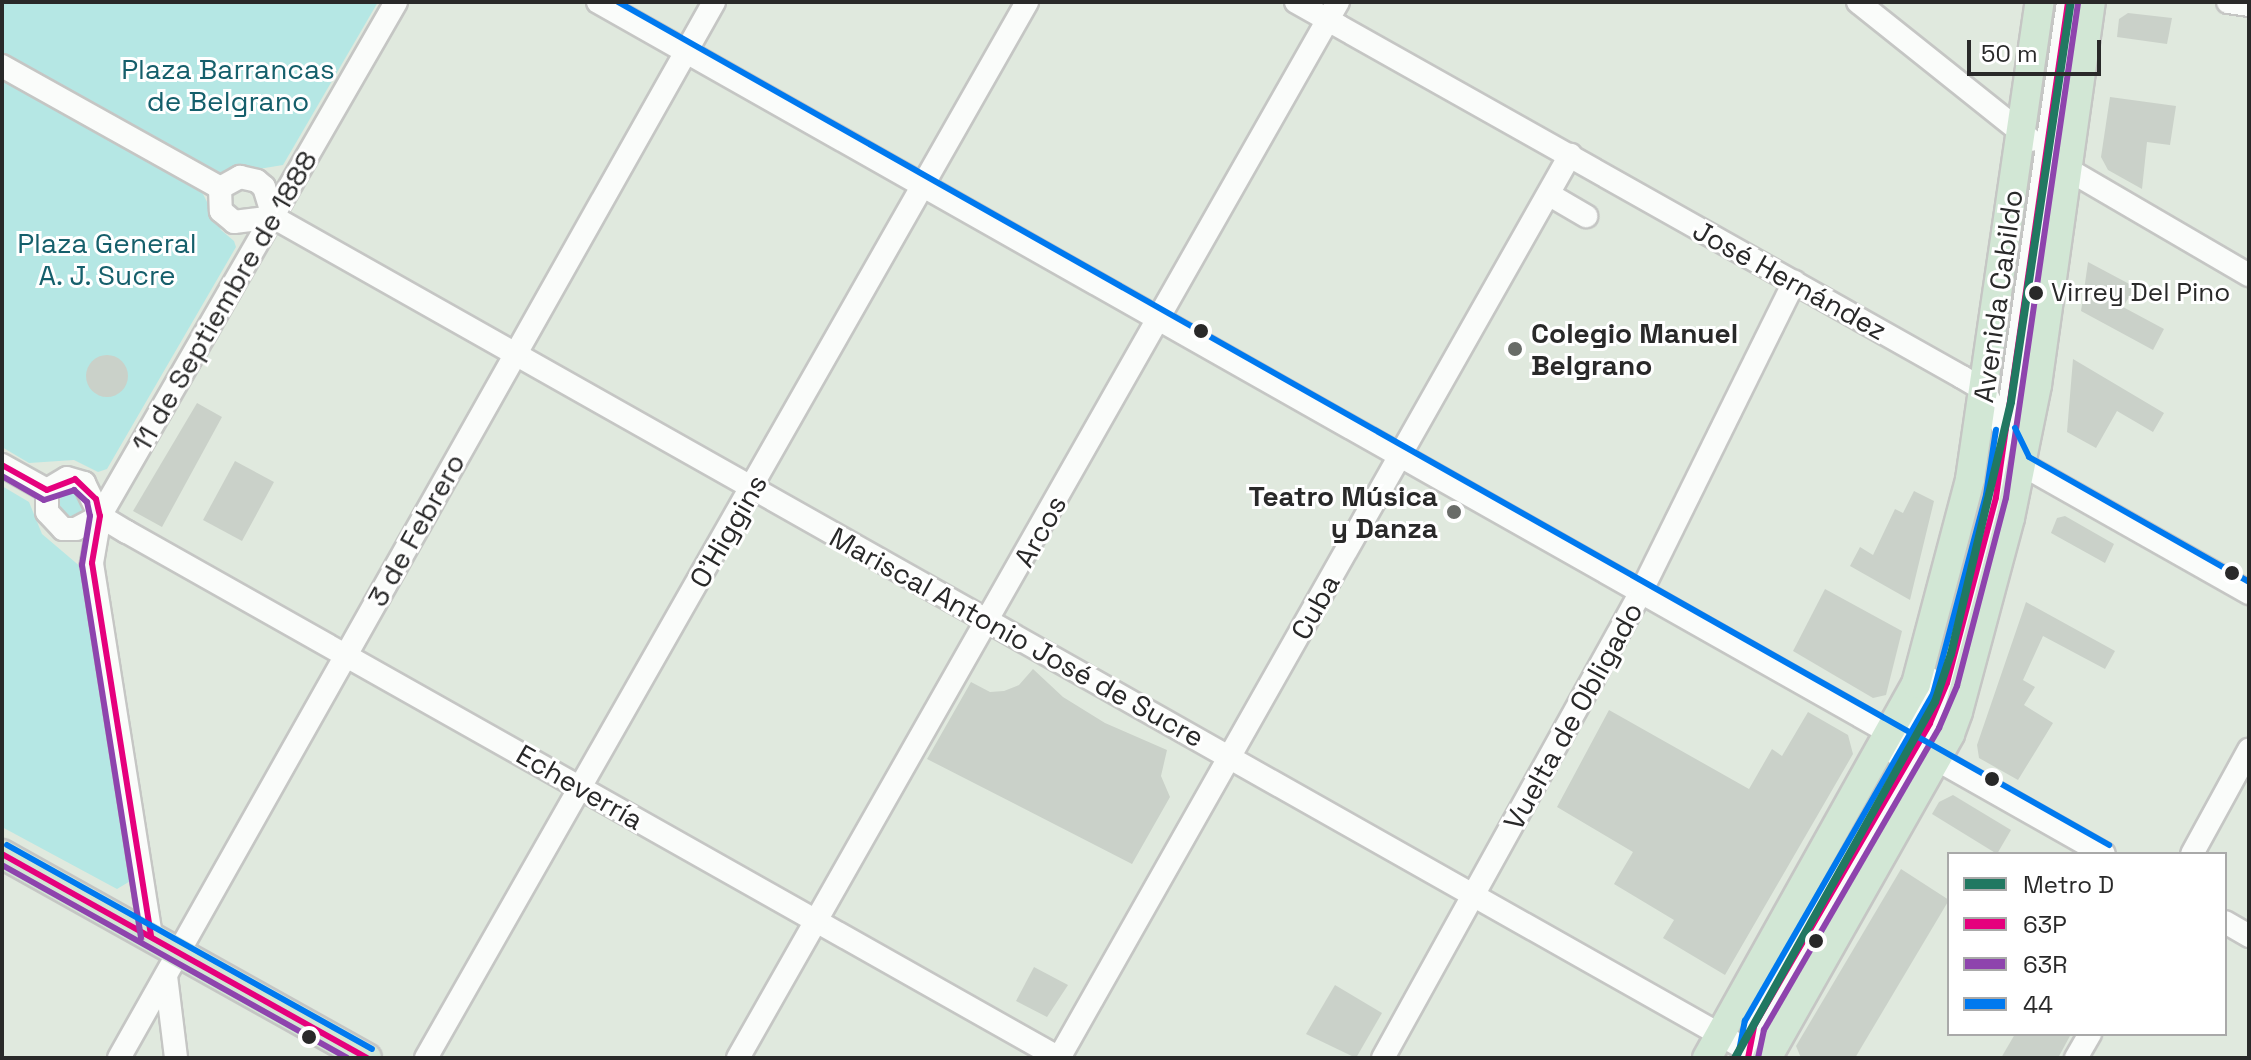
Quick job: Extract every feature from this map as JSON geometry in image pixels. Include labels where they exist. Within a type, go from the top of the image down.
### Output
[{"type":"main road","name":"Avenida Cabildo","points":[[1740,1052],[1911,744],[1908,703],[1923,658],[1970,479],[1996,412],[2033,141],[2040,2]]},
{"type":"main road","name":"Avenida Cabildo","points":[[1740,1052],[1911,744],[1958,712],[2021,464],[2070,175],[2091,2]]},
{"type":"main road","points":[[2,854],[151,936],[173,964],[367,1058]]},
{"type":"street","name":"11 de Septiembre de 1888","points":[[100,516],[396,2]]},
{"type":"street","points":[[598,2],[2100,852]]},
{"type":"street","name":"3 de Febrero","points":[[119,1058],[714,2]]},
{"type":"street","name":"O'Higgins","points":[[426,1058],[1027,2]]},
{"type":"street","name":"José Hernández","points":[[1296,2],[1332,11],[1570,155],[1794,282],[1996,412]]},
{"type":"street","points":[[1858,2],[2033,141],[2070,175],[2249,275]]},
{"type":"street","points":[[1911,744],[1947,683],[1996,497],[1996,412],[2052,2]]},
{"type":"street","points":[[2033,141],[2068,2]]},
{"type":"street","points":[[2228,2],[2249,5]]},
{"type":"street","name":"Arcos","points":[[738,1058],[990,620],[1332,11]]},
{"type":"street","points":[[2,66],[220,188]]},
{"type":"street","name":"Cuba","points":[[1059,1058],[1570,155]]},
{"type":"street","points":[[240,177],[257,181],[264,187],[273,217],[234,222],[221,211],[220,188],[240,177]]},
{"type":"street","points":[[1550,195],[1586,216]]},
{"type":"street","name":"Mariscal Antonio José de Sucre","points":[[273,217],[1475,895],[1740,1052]]},
{"type":"street","name":"Vuelta de Obligado","points":[[1383,1058],[1641,592],[1794,282]]},
{"type":"street","points":[[1996,412],[2021,464],[2249,593]]},
{"type":"street","points":[[2,465],[47,490]]},
{"type":"street","points":[[47,490],[67,478],[84,483],[100,516],[92,563],[151,936]]},
{"type":"street","points":[[47,490],[47,512],[63,529],[76,529],[100,516]]},
{"type":"street","name":"Echeverría","points":[[100,516],[1059,1058]]},
{"type":"street","points":[[2193,852],[2249,750]]},
{"type":"street","points":[[2227,923],[2249,936]]},
{"type":"street","points":[[173,964],[176,1058]]},
{"type":"street","points":[[2076,1058],[2089,1036]]},
{"type":"green space","name":"Plaza Barrancas de Belgrano","points":[[2,2],[378,2],[283,165],[222,175],[2,53]]},
{"type":"green space","name":"Plaza General A. J. Sucre","points":[[2,78],[201,190],[221,230],[234,241],[236,247],[107,469],[98,472],[74,460],[29,463],[2,447]]},
{"type":"green space","points":[[2,486],[29,502],[42,534],[82,568],[132,880],[117,889],[2,827]]},
{"type":"green space","points":[[71,493],[80,497],[84,506],[80,515],[71,519],[62,515],[58,506],[62,497]]},
{"type":"building","points":[[2128,13],[2172,18],[2167,44],[2117,37],[2119,19]]},
{"type":"building","points":[[2110,97],[2176,106],[2170,145],[2147,142],[2142,189],[2108,170],[2101,157]]},
{"type":"building","points":[[2088,262],[2135,287],[2123,307],[2164,329],[2153,350],[2081,311]]},
{"type":"building","points":[[107,355],[122,361],[128,376],[122,391],[107,397],[92,391],[86,376],[92,361]]},
{"type":"building","points":[[2073,359],[2164,413],[2153,432],[2117,411],[2096,448],[2067,432]]},
{"type":"building","points":[[197,403],[222,417],[162,527],[133,511]]},
{"type":"building","points":[[235,461],[274,482],[242,541],[203,520]]},
{"type":"building","points":[[1914,491],[1934,501],[1910,600],[1850,566],[1860,547],[1873,555],[1895,509],[1903,513]]},
{"type":"building","points":[[2065,516],[2114,544],[2105,563],[2051,533],[2057,518]]},
{"type":"building","points":[[1825,589],[1902,631],[1886,695],[1873,698],[1793,651]]},
{"type":"building","points":[[2026,602],[2115,651],[2105,669],[2043,636],[2023,680],[2035,687],[2024,705],[2053,723],[2018,780],[1979,758],[1977,745]]},
{"type":"building","points":[[1033,669],[1063,697],[1105,723],[1167,750],[1161,776],[1170,797],[1132,864],[927,759],[971,682],[990,692],[1004,691],[1019,685]]},
{"type":"building","points":[[1609,710],[1749,789],[1772,749],[1782,756],[1808,712],[1848,735],[1853,754],[1725,975],[1663,938],[1674,920],[1614,884],[1633,852],[1557,807]]},
{"type":"building","points":[[1953,795],[2011,830],[1998,852],[1932,814],[1939,802]]},
{"type":"building","points":[[1901,869],[1947,899],[1855,1058],[1801,1058],[1796,1046]]},
{"type":"building","points":[[1034,967],[1068,985],[1047,1017],[1016,1001]]},
{"type":"building","points":[[1335,985],[1382,1013],[1356,1058],[1306,1034]]},
{"type":"building","points":[[2014,1036],[2070,1036],[2058,1058],[2001,1058]]},
{"type":"metro line","name":"D","points":[[1735,1058],[1935,702],[1951,654],[2011,402],[2071,2]]},
{"type":"transit line","name":"44","points":[[618,2],[2109,845]]},
{"type":"transit line","name":"63P","points":[[1748,1058],[1754,1026],[1930,723],[1947,683],[1996,497],[2068,2]]},
{"type":"transit line","name":"63R","points":[[1758,1058],[1764,1030],[1939,728],[1957,686],[2006,498],[2078,3]]},
{"type":"transit line","name":"44","points":[[2015,428],[2029,457],[2249,582]]},
{"type":"transit line","name":"44","points":[[1738,1056],[1745,1021],[1933,694],[1986,495],[1996,430]]},
{"type":"transit line","name":"63P","points":[[2,465],[47,490],[75,479],[96,499],[100,516],[92,563],[151,936]]},
{"type":"transit line","name":"63R","points":[[2,476],[44,500],[74,490],[87,502],[90,516],[82,565],[141,938]]},
{"type":"transit line","name":"44","points":[[7,845],[372,1049]]},
{"type":"transit line","name":"63P","points":[[2,854],[367,1058]]},
{"type":"transit line","name":"63R","points":[[2,865],[347,1058]]},
{"type":"place","name":"Virrey Del Pino","points":[[2036,293]]},
{"type":"place","name":"Colegio Manuel Belgrano","points":[[1515,349]]},
{"type":"place","name":"Teatro Música y Danza","points":[[1454,512]]}]
